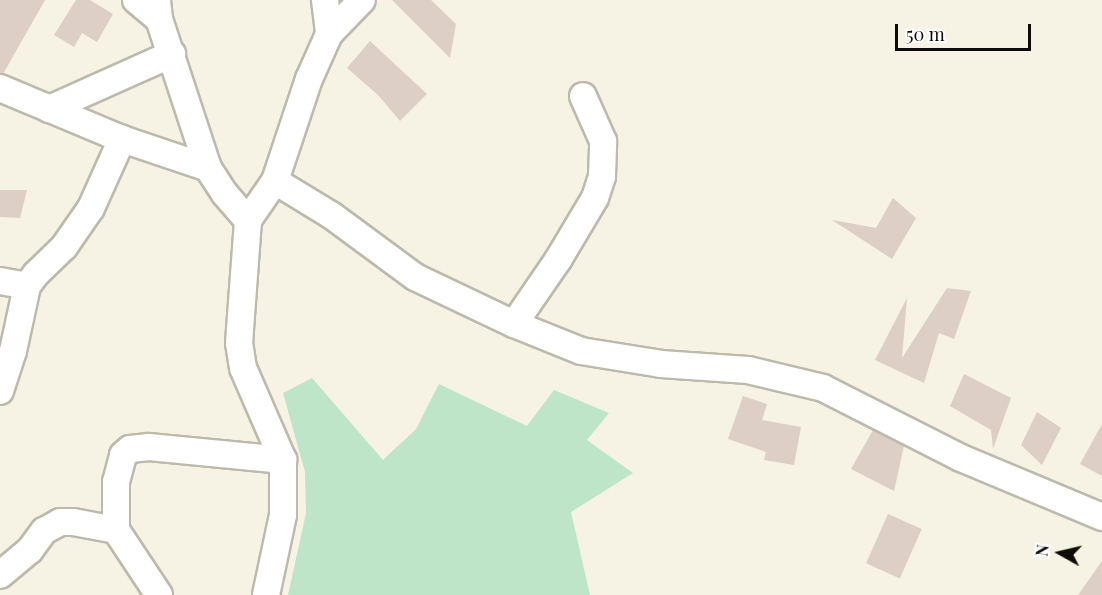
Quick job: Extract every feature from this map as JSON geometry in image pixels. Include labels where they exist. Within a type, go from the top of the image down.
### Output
[{"type":"street","points":[[136,0],[158,10],[193,127],[208,168],[225,194],[248,220]]},
{"type":"street","points":[[325,0],[329,34]]},
{"type":"street","points":[[266,595],[283,515],[283,460],[243,368],[239,343],[248,220],[275,181],[309,79],[329,34],[362,0]]},
{"type":"street","points":[[48,109],[172,54]]},
{"type":"street","points":[[1,95],[48,109],[122,139],[208,168]]},
{"type":"street","points":[[514,324],[558,260],[595,198],[602,176],[603,141],[583,96]]},
{"type":"street","points":[[0,391],[7,349],[27,286],[64,247],[91,208],[122,139]]},
{"type":"street","points":[[275,181],[331,215],[415,277],[514,324],[581,351],[661,364],[748,370],[823,388],[961,458],[1102,517]]},
{"type":"street","points":[[0,281],[27,286]]},
{"type":"street","points":[[159,595],[116,530],[116,482],[123,455],[130,449],[149,447],[283,460]]},
{"type":"street","points":[[0,575],[30,550],[44,531],[60,522],[73,522],[116,530]]},
{"type":"green space","points":[[312,378],[383,460],[416,429],[439,384],[527,426],[554,390],[609,413],[587,440],[633,473],[571,512],[590,595],[288,595],[306,513],[305,472],[283,393]]},
{"type":"building","points":[[0,0],[45,0],[3,74],[0,73]]},
{"type":"building","points":[[76,0],[90,0],[113,14],[97,42],[82,33],[74,47],[54,35]]},
{"type":"building","points":[[392,0],[431,0],[456,24],[450,58]]},
{"type":"building","points":[[370,41],[427,94],[400,121],[378,95],[347,68]]},
{"type":"building","points":[[0,190],[27,190],[20,218],[0,217]]},
{"type":"building","points":[[893,198],[916,218],[892,259],[832,220],[876,228]]},
{"type":"building","points":[[947,288],[971,291],[954,339],[939,333],[924,383],[875,360],[907,298],[902,358]]},
{"type":"building","points":[[964,374],[1011,398],[993,449],[991,430],[950,406]]},
{"type":"building","points":[[743,396],[767,404],[762,420],[801,427],[794,465],[764,460],[766,452],[728,439]]},
{"type":"building","points":[[1037,412],[1061,428],[1042,465],[1021,445]]},
{"type":"building","points":[[1102,424],[1102,476],[1080,464]]},
{"type":"building","points":[[873,430],[904,446],[894,491],[851,469]]},
{"type":"building","points":[[888,514],[922,529],[900,578],[866,563]]},
{"type":"building","points":[[1102,561],[1102,595],[1078,595]]}]
